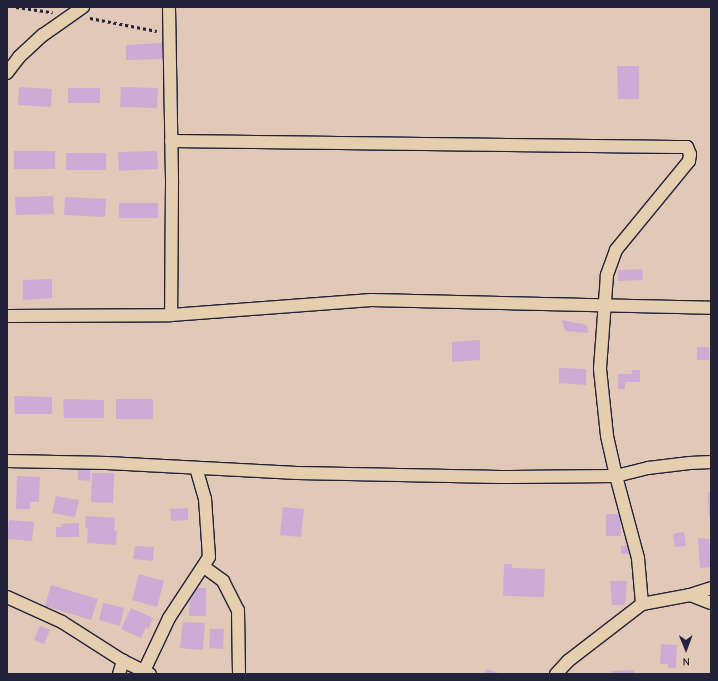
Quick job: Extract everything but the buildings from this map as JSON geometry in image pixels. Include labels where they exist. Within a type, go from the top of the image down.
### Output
[{"type":"street","points":[[7,73],[24,52],[43,35],[70,14],[82,7]]},
{"type":"street","points":[[169,7],[171,315]]},
{"type":"street","points":[[171,141],[685,146],[690,150],[689,161],[616,250],[606,275],[600,369],[607,436],[638,558],[642,604]]},
{"type":"street","points":[[7,316],[171,315],[371,300],[711,308]]},
{"type":"street","points":[[7,461],[107,462],[297,473],[501,478],[616,476],[648,468],[711,462]]},
{"type":"street","points":[[7,597],[62,622],[122,661],[147,672],[169,618],[204,567],[209,557],[210,549],[205,499],[196,468]]},
{"type":"street","points":[[204,567],[223,582],[238,610],[239,674]]},
{"type":"street","points":[[556,674],[568,661],[642,604],[690,595],[711,588]]},
{"type":"street","points":[[690,595],[711,603]]},
{"type":"street","points":[[119,674],[122,661]]},
{"type":"path","points":[[16,7],[70,14],[169,33]]}]
